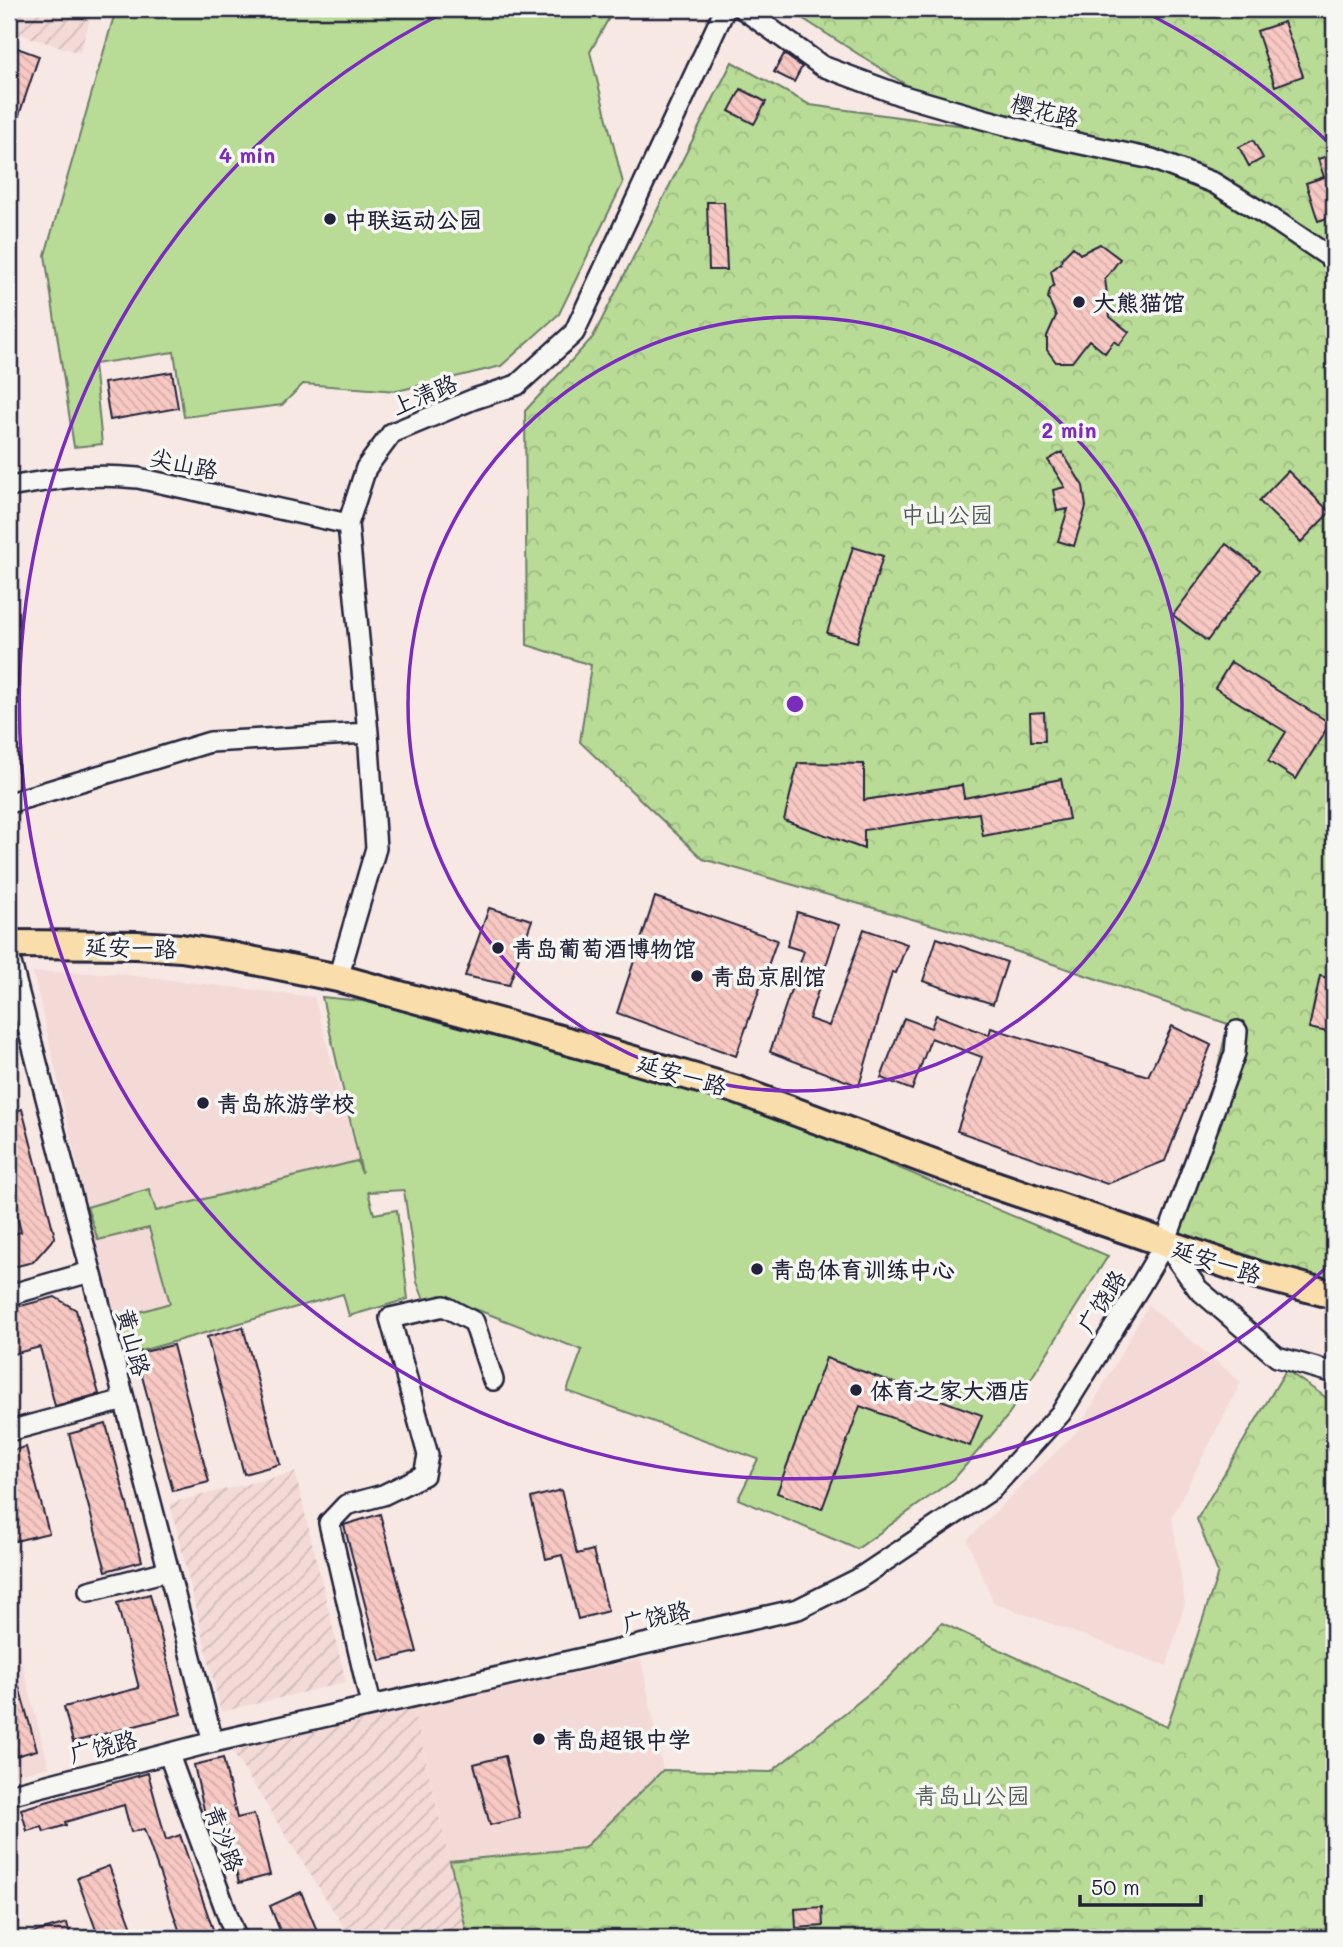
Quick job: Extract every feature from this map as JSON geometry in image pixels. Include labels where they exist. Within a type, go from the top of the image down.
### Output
[{"type":"main road","name":"延安一路","points":[[9,944],[181,948],[338,978],[737,1090],[967,1175],[1258,1275],[1334,1295]]},
{"type":"street","name":"上清路","points":[[338,978],[376,848],[348,524],[366,468],[393,433],[474,399],[517,385],[575,333],[725,9]]},
{"type":"street","name":"樱花路","points":[[743,9],[822,66],[900,94],[983,119],[1058,139],[1152,159],[1213,183],[1334,260]]},
{"type":"street","name":"尖山路","points":[[9,486],[74,477],[108,475],[138,478],[348,524]]},
{"type":"street","points":[[9,803],[209,742],[368,733]]},
{"type":"street","name":"黄山路","points":[[9,955],[213,1742]]},
{"type":"street","name":"广饶路","points":[[9,1795],[213,1742],[798,1609],[858,1579],[991,1490],[1061,1413],[1165,1243],[1235,1053],[1237,1031]]},
{"type":"street","points":[[1165,1243],[1198,1289],[1277,1357],[1334,1373]]},
{"type":"street","points":[[9,1295],[90,1272]]},
{"type":"street","points":[[371,1705],[329,1523],[346,1505],[383,1495],[424,1475],[428,1455],[390,1318],[444,1307],[474,1322],[493,1380]]},
{"type":"street","points":[[9,1431],[124,1400]]},
{"type":"street","points":[[89,1591],[167,1571]]},
{"type":"street","name":"青沙路","points":[[169,1755],[236,1938]]},
{"type":"shaded area","points":[[9,9],[93,9],[80,53],[9,31]]},
{"type":"shaded area","name":"青岛旅游学校","points":[[33,972],[111,973],[314,997],[374,1214],[397,1210],[344,1294],[122,1359]]},
{"type":"shaded area","points":[[1148,1305],[1241,1382],[1172,1517],[1185,1603],[1167,1666],[994,1603],[967,1540],[1079,1429]]},
{"type":"shaded area","points":[[295,1472],[346,1682],[221,1712],[170,1503]]},
{"type":"shaded area","points":[[9,1613],[49,1767],[9,1776]]},
{"type":"shaded area","name":"青岛超银中学","points":[[641,1659],[663,1770],[584,1848],[450,1861],[413,1707]]},
{"type":"shaded area","points":[[413,1707],[468,1938],[351,1938],[232,1751]]},
{"type":"green space","name":"中联运动公园","points":[[116,9],[614,9],[590,52],[623,183],[559,314],[501,366],[397,391],[303,384],[282,405],[184,417],[174,352],[94,364],[102,444],[74,447],[45,255]]},
{"type":"green space","name":"中山公园","points":[[788,9],[1334,9],[1334,1296],[1178,1237],[1228,1024],[971,936],[703,859],[580,742],[591,665],[527,645],[525,411],[593,337],[732,62],[810,105],[972,127]]},
{"type":"green space","name":"青岛体育训练中心","points":[[322,997],[362,1001],[516,1037],[735,1099],[1108,1256],[1007,1417],[954,1479],[857,1549],[738,1499],[758,1459],[567,1391],[582,1350],[444,1297],[425,1302],[417,1282],[404,1190],[368,1192],[374,1214],[397,1210],[408,1299],[349,1316],[343,1294],[130,1354],[119,1318],[170,1303],[149,1228],[98,1240],[87,1207],[149,1189],[156,1211],[357,1161],[362,1173]]},
{"type":"green space","name":"青岛山公园","points":[[1286,1370],[1334,1403],[1334,1938],[468,1938],[450,1861],[584,1848],[663,1770],[771,1772],[886,1680],[942,1623],[1167,1727],[1218,1573],[1197,1519]]},
{"type":"building","points":[[1284,22],[1303,76],[1275,86],[1257,31]]},
{"type":"building","points":[[9,45],[39,56],[11,139],[9,139]]},
{"type":"building","points":[[784,54],[802,67],[794,82],[774,72]]},
{"type":"building","points":[[741,89],[766,102],[754,124],[729,111]]},
{"type":"building","points":[[1253,140],[1263,158],[1249,166],[1239,147]]},
{"type":"building","points":[[1334,154],[1334,216],[1318,221],[1306,183],[1324,177],[1318,159]]},
{"type":"building","points":[[707,202],[724,202],[727,270],[709,270]]},
{"type":"building","name":"大熊猫馆","points":[[1100,244],[1120,259],[1105,279],[1110,317],[1129,332],[1119,345],[1114,341],[1105,353],[1089,340],[1072,362],[1056,362],[1047,350],[1047,336],[1056,316],[1048,298],[1054,285],[1051,271],[1073,247],[1080,254]]},
{"type":"building","points":[[172,372],[178,408],[110,420],[104,383]]},
{"type":"building","points":[[1062,452],[1083,486],[1086,507],[1074,546],[1058,541],[1068,509],[1057,511],[1053,490],[1065,487],[1048,460]]},
{"type":"building","points":[[1288,471],[1330,512],[1301,542],[1259,501]]},
{"type":"building","points":[[1226,544],[1260,570],[1207,641],[1173,615]]},
{"type":"building","points":[[853,547],[883,556],[857,642],[827,633]]},
{"type":"building","points":[[1231,662],[1330,723],[1296,779],[1268,761],[1286,732],[1215,688]]},
{"type":"building","points":[[1044,712],[1045,741],[1031,741],[1030,713]]},
{"type":"building","points":[[798,763],[864,764],[864,800],[962,785],[964,798],[1061,779],[1069,819],[983,836],[979,813],[864,830],[864,849],[784,820]]},
{"type":"building","name":"青岛京剧馆","points":[[655,897],[777,940],[736,1056],[617,1013]]},
{"type":"building","name":"青岛葡萄酒博物馆","points":[[489,908],[532,920],[509,985],[465,976]]},
{"type":"building","points":[[797,912],[839,925],[809,1019],[829,1026],[864,929],[907,944],[896,973],[892,972],[859,1086],[770,1052],[804,951],[787,946]]},
{"type":"building","points":[[937,938],[1007,962],[993,1004],[923,981]]},
{"type":"building","points":[[1320,976],[1334,979],[1332,1033],[1309,1028]]},
{"type":"building","points":[[936,1015],[989,1035],[991,1028],[1148,1076],[1172,1026],[1211,1045],[1165,1161],[1107,1184],[957,1131],[982,1057],[931,1038],[912,1090],[881,1078],[904,1018],[931,1028]]},
{"type":"building","points":[[22,1109],[55,1237],[33,1262],[9,1268],[9,1235],[21,1232],[9,1183],[9,1113]]},
{"type":"building","points":[[55,1297],[76,1310],[99,1394],[55,1406],[40,1347],[9,1355],[9,1309]]},
{"type":"building","points":[[243,1327],[280,1464],[244,1474],[207,1337]]},
{"type":"building","points":[[173,1345],[209,1482],[173,1491],[136,1354]]},
{"type":"building","points":[[826,1358],[982,1415],[970,1446],[860,1406],[822,1509],[777,1493]]},
{"type":"building","points":[[106,1424],[142,1561],[106,1571],[69,1434]]},
{"type":"building","points":[[26,1447],[49,1533],[15,1541],[9,1517],[9,1451]]},
{"type":"building","points":[[561,1490],[577,1554],[593,1550],[608,1611],[578,1619],[562,1555],[546,1559],[531,1498]]},
{"type":"building","points":[[380,1514],[417,1652],[380,1661],[344,1525]]},
{"type":"building","points":[[150,1594],[181,1714],[73,1742],[64,1707],[139,1688],[117,1603]]},
{"type":"building","points":[[9,1666],[13,1666],[37,1750],[9,1758]]},
{"type":"building","points":[[505,1756],[520,1818],[490,1825],[474,1764]]},
{"type":"building","points":[[223,1758],[237,1818],[254,1814],[270,1875],[239,1883],[223,1819],[207,1823],[194,1765]]},
{"type":"building","points":[[148,1773],[166,1840],[180,1835],[216,1938],[182,1938],[144,1829],[131,1832],[124,1805],[65,1822],[66,1825],[44,1832],[42,1827],[27,1831],[21,1809]]},
{"type":"building","points":[[109,1866],[136,1938],[99,1938],[77,1878]]},
{"type":"building","points":[[301,1892],[320,1938],[283,1938],[270,1906]]},
{"type":"building","points":[[822,1907],[823,1926],[796,1928],[795,1909]]},
{"type":"building","points":[[67,1923],[71,1938],[27,1938],[26,1935]]},
{"type":"place","name":"中联运动公园","points":[[330,219]]},
{"type":"place","name":"大熊猫馆","points":[[1079,302]]},
{"type":"place","name":"青岛葡萄酒博物馆","points":[[498,948]]},
{"type":"place","name":"青岛京剧馆","points":[[697,976]]},
{"type":"place","name":"青岛旅游学校","points":[[203,1103]]},
{"type":"place","name":"青岛体育训练中心","points":[[757,1269]]},
{"type":"place","name":"体育之家大酒店","points":[[856,1390]]},
{"type":"place","name":"青岛超银中学","points":[[539,1739]]}]
